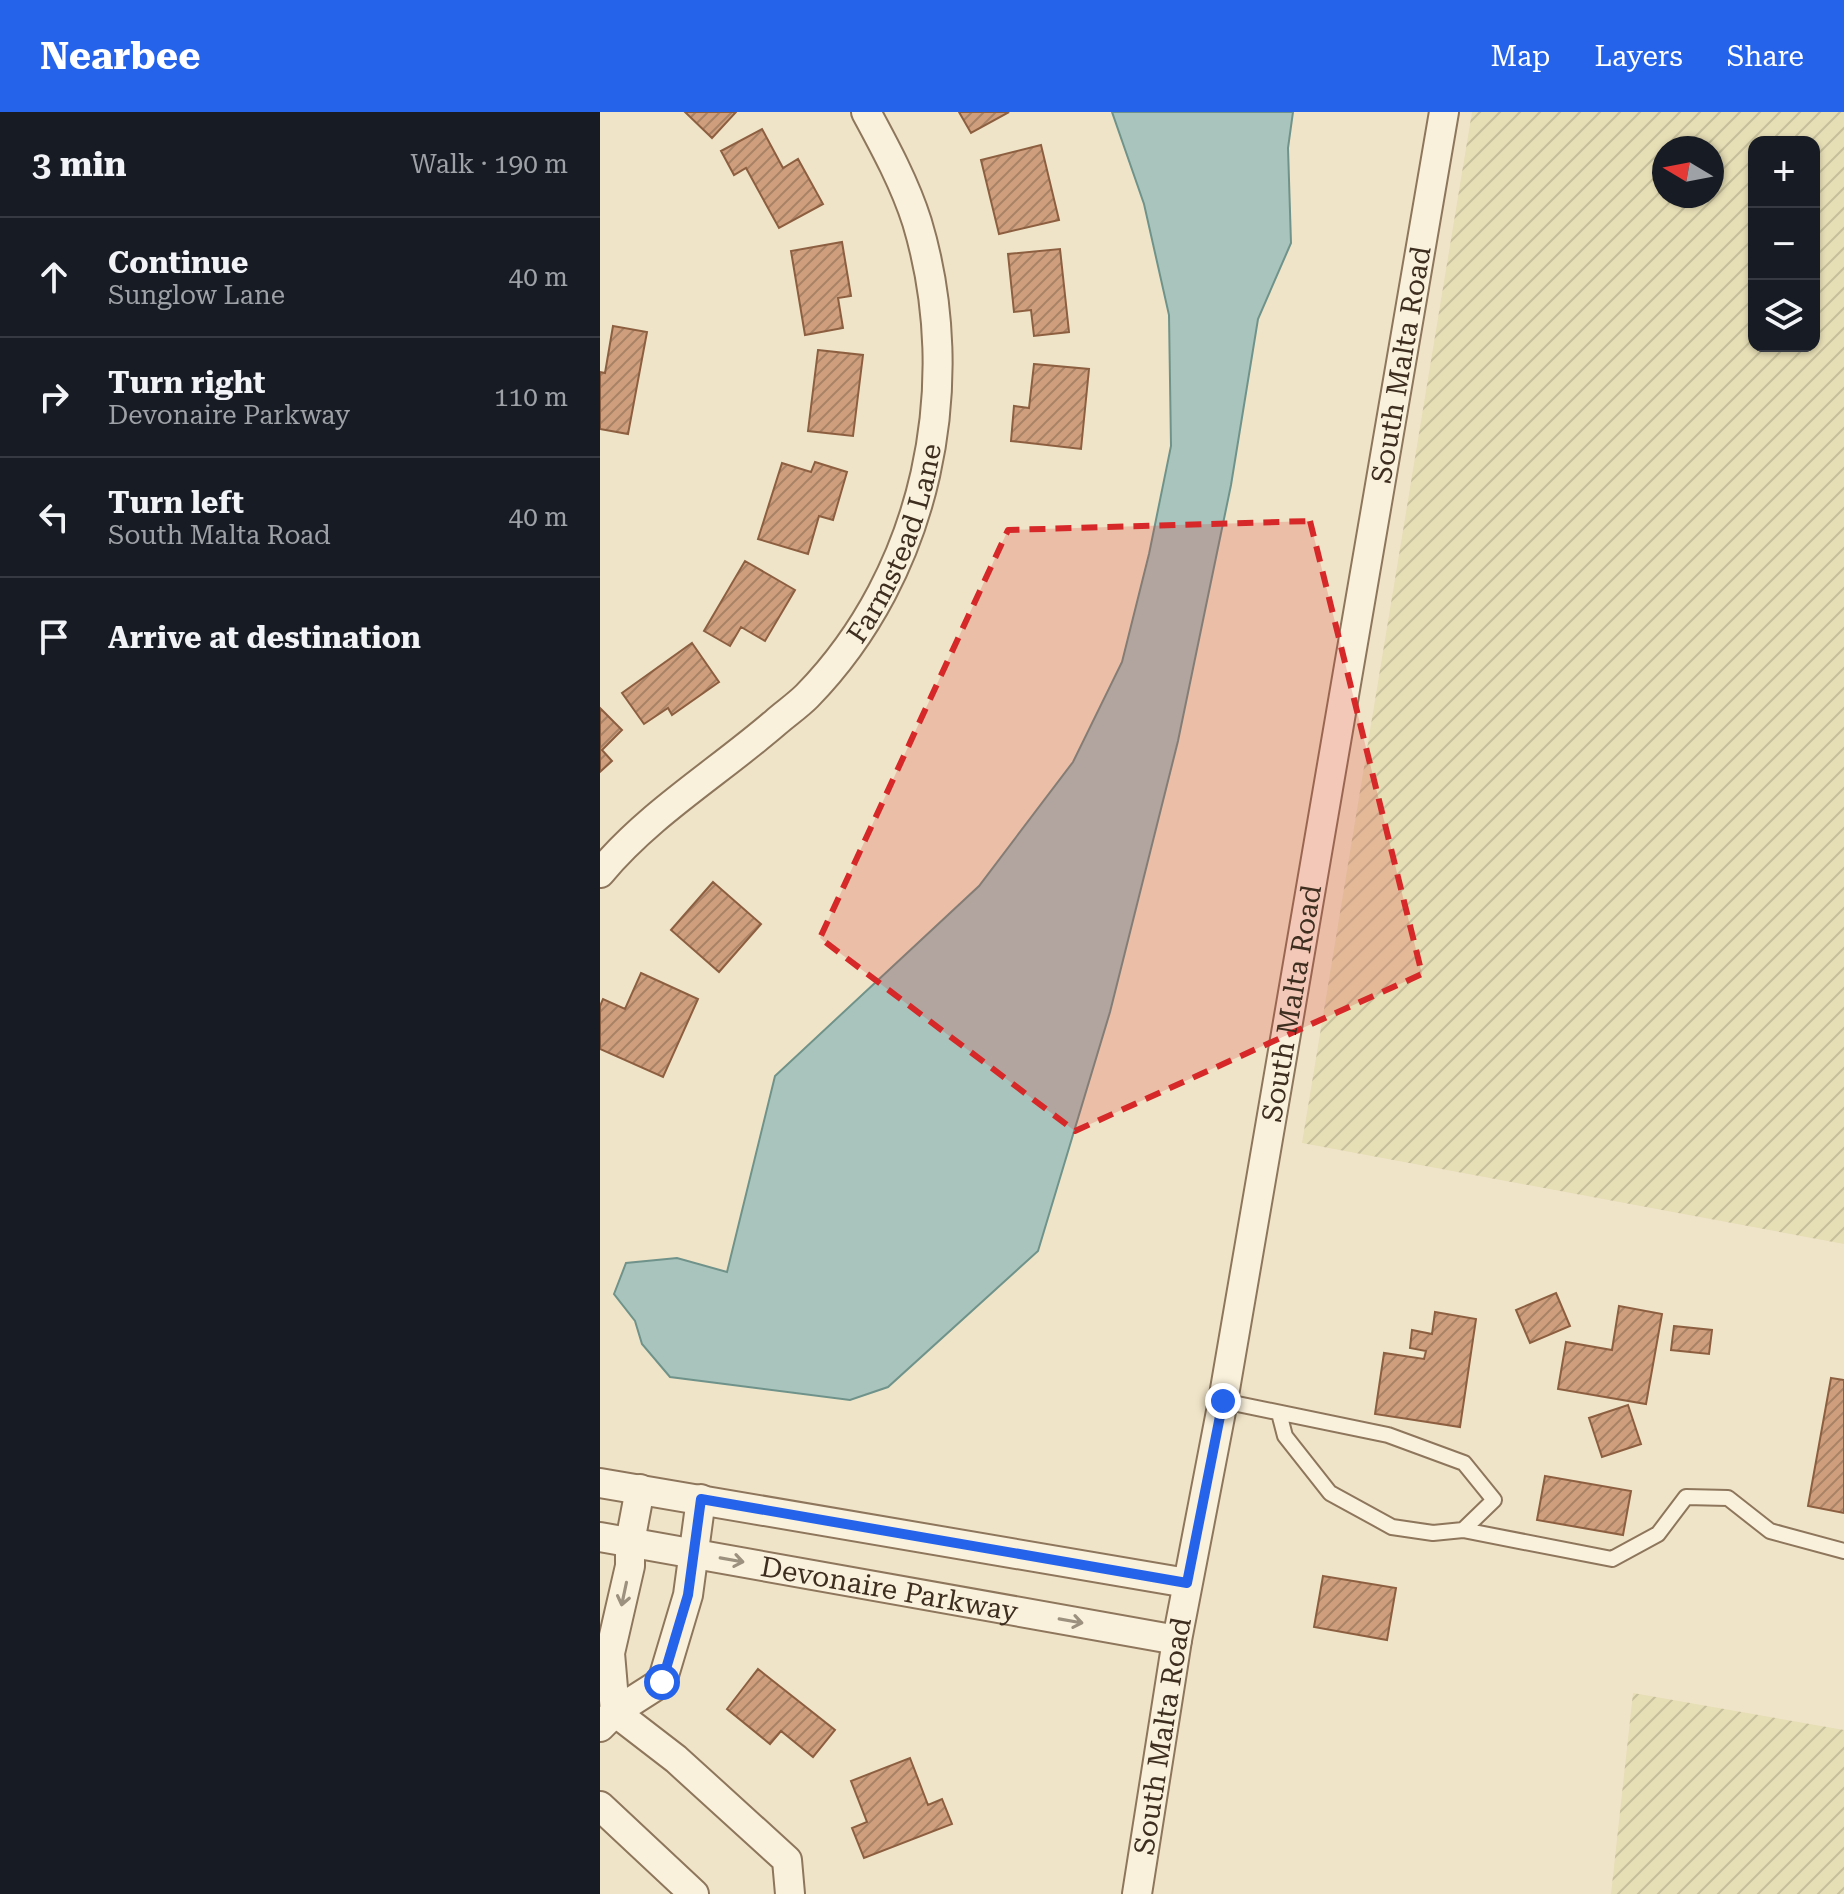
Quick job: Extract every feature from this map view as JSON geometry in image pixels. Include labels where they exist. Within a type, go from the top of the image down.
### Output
[{"type":"street","name":"Farmstead Lane","points":[[600,873],[649,824],[806,697],[842,656],[875,606],[902,551],[919,499],[932,439],[938,376],[936,321],[929,272],[916,221],[895,168],[866,112]]},
{"type":"street","name":"South Malta Road","points":[[1137,1894],[1177,1640],[1223,1401],[1444,112]]},
{"type":"street","name":"Devonaire Parkway","points":[[600,1483],[1187,1583]]},
{"type":"street","points":[[608,1720],[610,1653],[630,1566],[630,1542],[640,1489]]},
{"type":"street","points":[[608,1720],[662,1682],[688,1595],[701,1499]]},
{"type":"street","name":"Devonaire Parkway","points":[[600,1537],[1177,1640]]},
{"type":"street","points":[[608,1720],[676,1759],[787,1860],[790,1894]]},
{"type":"street","points":[[600,1806],[694,1894]]},
{"type":"lane","points":[[1223,1401],[1388,1435],[1464,1463],[1494,1500],[1463,1530]]},
{"type":"lane","points":[[1279,1413],[1285,1436],[1330,1493],[1392,1527],[1433,1533],[1463,1530],[1612,1559],[1658,1534],[1686,1497],[1728,1498],[1770,1531],[1844,1551]]},
{"type":"highlighted area","points":[[1310,521],[1422,974],[1075,1131],[820,938],[1008,530]]},
{"type":"shaded area","points":[[1472,112],[1844,112],[1844,1244],[1302,1143]]},
{"type":"shaded area","points":[[1633,1693],[1844,1730],[1844,1894],[1611,1894]]},
{"type":"water","points":[[1112,112],[1293,112],[1288,148],[1291,243],[1258,319],[1231,485],[1178,741],[1110,1012],[1038,1251],[888,1387],[850,1400],[670,1377],[642,1344],[635,1321],[614,1294],[626,1263],[677,1258],[727,1272],[775,1076],[979,886],[1073,762],[1122,662],[1149,554],[1171,446],[1169,315],[1144,204]]},
{"type":"building","points":[[685,112],[736,112],[712,138]]},
{"type":"building","points":[[959,112],[1009,112],[971,133]]},
{"type":"building","points":[[762,129],[783,168],[798,159],[823,204],[779,228],[746,168],[734,175],[721,151]]},
{"type":"building","points":[[1041,145],[1059,220],[999,234],[981,160]]},
{"type":"building","points":[[842,242],[851,296],[838,298],[843,328],[805,335],[791,251]]},
{"type":"building","points":[[1060,249],[1069,332],[1034,336],[1031,310],[1014,312],[1008,254]]},
{"type":"building","points":[[613,326],[647,332],[628,434],[600,429],[600,372],[605,373]]},
{"type":"building","points":[[818,350],[863,355],[853,436],[808,431]]},
{"type":"building","points":[[1034,364],[1089,369],[1081,449],[1011,441],[1014,406],[1029,408]]},
{"type":"building","points":[[815,462],[847,472],[833,520],[819,516],[808,554],[758,539],[782,463],[811,472]]},
{"type":"building","points":[[745,561],[795,590],[765,641],[741,627],[730,646],[704,631]]},
{"type":"building","points":[[692,643],[719,682],[672,715],[668,708],[644,724],[622,693]]},
{"type":"building","points":[[600,708],[622,730],[602,750],[612,761],[600,772]]},
{"type":"building","points":[[713,882],[761,924],[719,972],[671,930]]},
{"type":"building","points":[[641,973],[698,999],[663,1077],[600,1049],[600,1006],[603,999],[625,1009]]},
{"type":"building","points":[[1556,1293],[1570,1326],[1530,1343],[1516,1310]]},
{"type":"building","points":[[1619,1306],[1662,1314],[1646,1404],[1558,1389],[1566,1342],[1612,1350]]},
{"type":"building","points":[[1435,1312],[1476,1319],[1460,1427],[1375,1414],[1384,1353],[1424,1359],[1426,1351],[1410,1348],[1412,1330],[1432,1334]]},
{"type":"building","points":[[1674,1326],[1712,1330],[1709,1354],[1671,1350]]},
{"type":"building","points":[[1831,1378],[1844,1380],[1844,1513],[1808,1506]]},
{"type":"building","points":[[1628,1405],[1641,1444],[1602,1457],[1589,1418]]},
{"type":"building","points":[[1545,1476],[1631,1491],[1623,1535],[1537,1520]]},
{"type":"building","points":[[1323,1576],[1396,1588],[1387,1640],[1314,1627]]},
{"type":"building","points":[[758,1669],[835,1730],[813,1757],[781,1731],[770,1744],[727,1709]]},
{"type":"building","points":[[910,1758],[928,1805],[942,1799],[952,1824],[864,1858],[852,1828],[867,1822],[851,1781]]},
{"type":"route","points":[[662,1682],[688,1595],[701,1499],[1187,1583],[1223,1401]]}]
